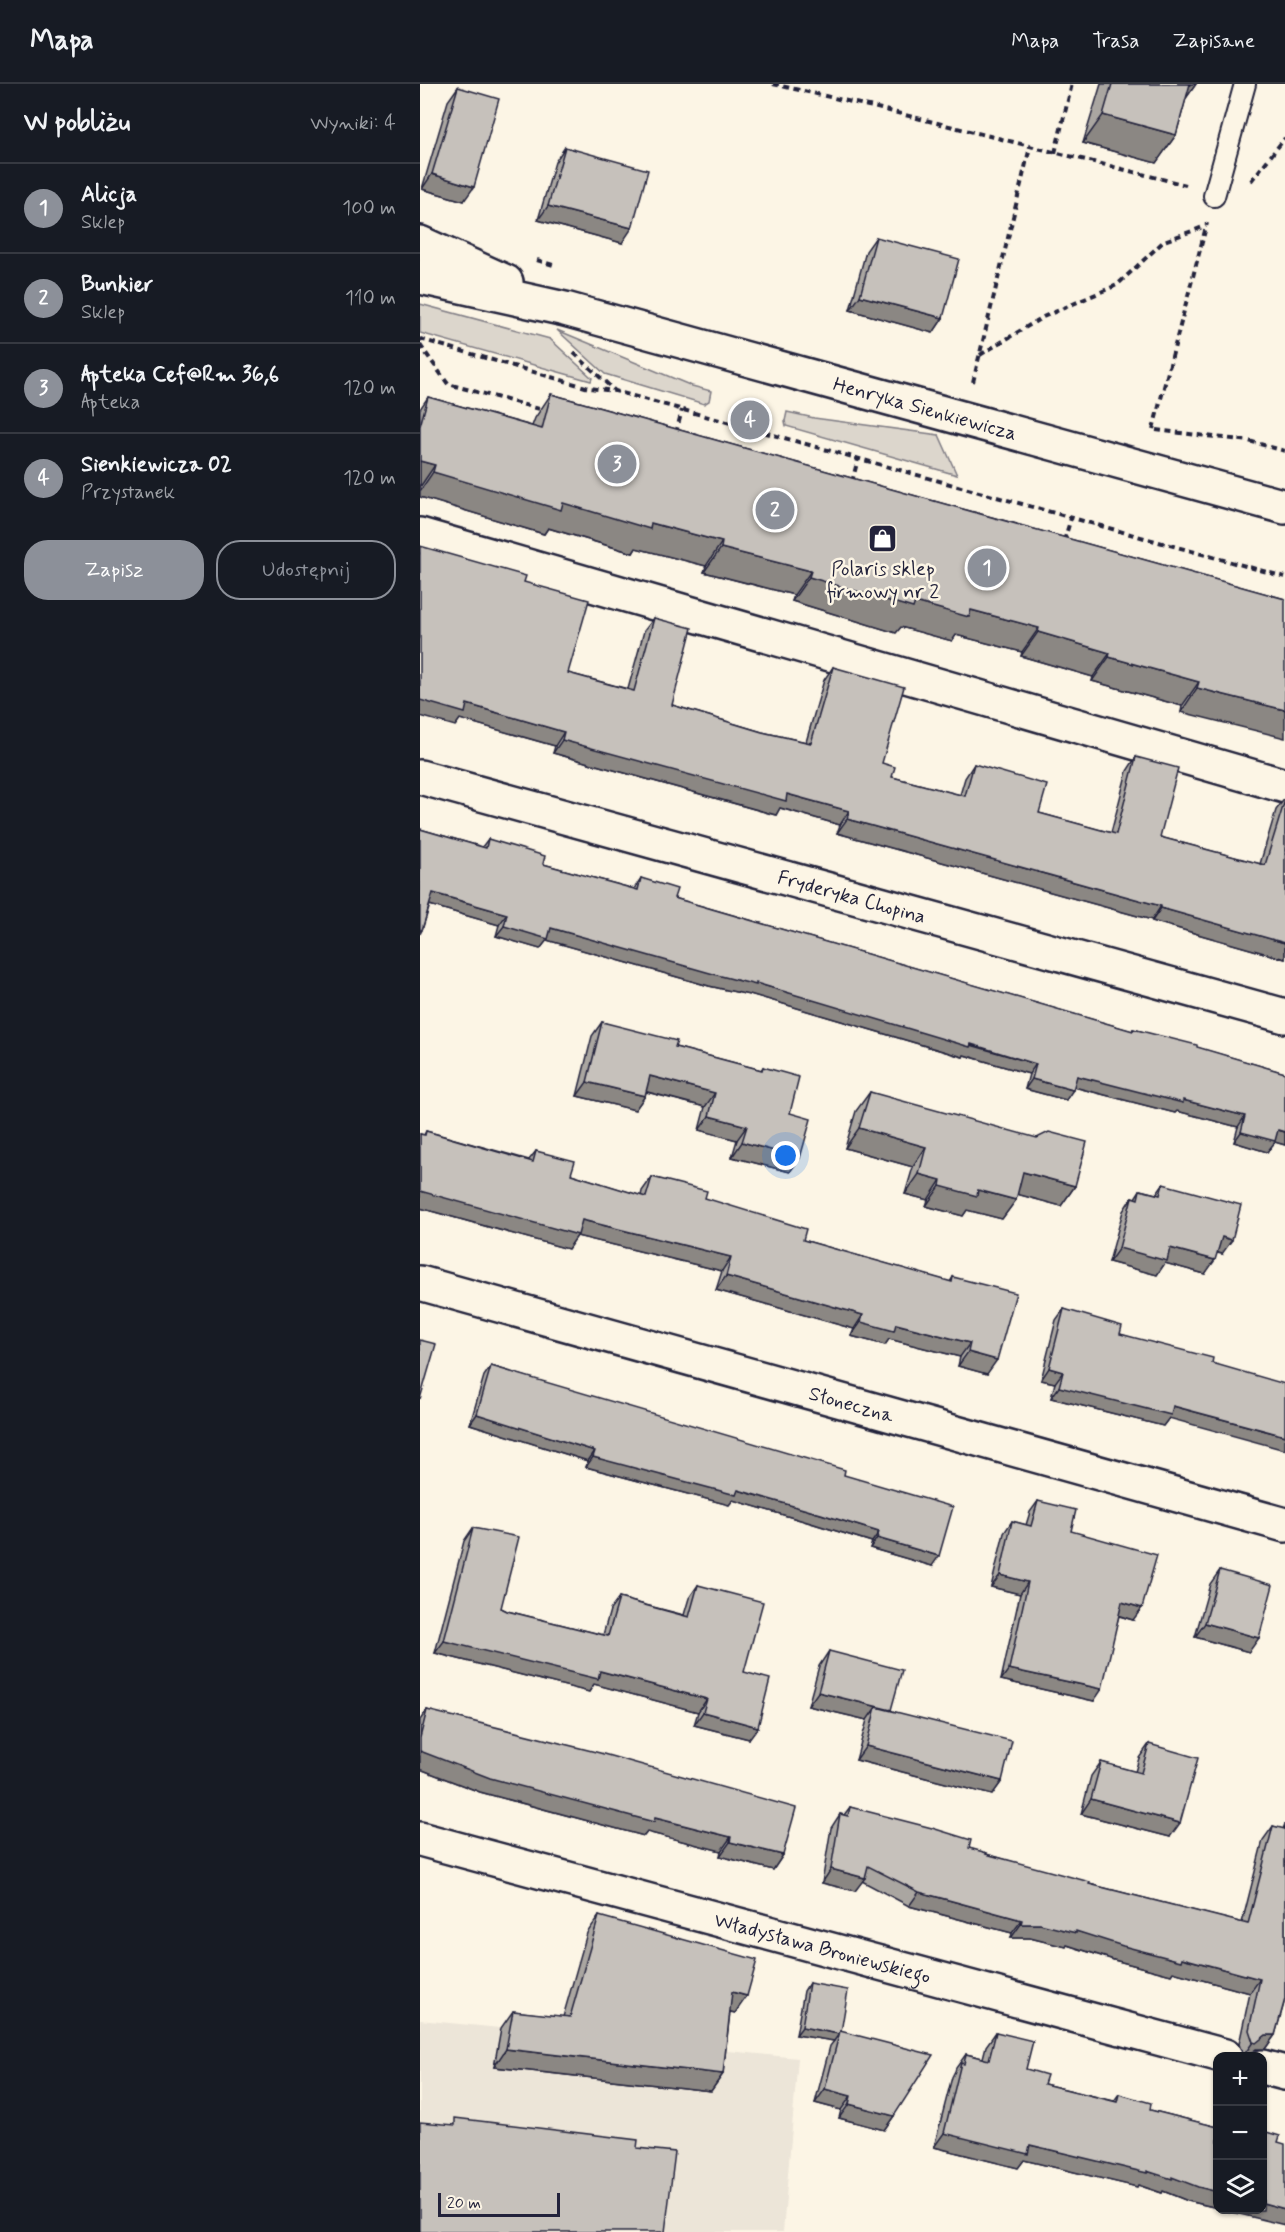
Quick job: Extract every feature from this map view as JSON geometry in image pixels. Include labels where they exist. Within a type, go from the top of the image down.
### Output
[{"type":"street","name":"Henryka Sienkiewicza","points":[[420,243],[565,309]]},
{"type":"street","name":"Henryka Sienkiewicza","points":[[420,277],[565,309],[1285,507]]},
{"type":"street","points":[[420,535],[1285,786]]},
{"type":"street","name":"Fryderyka Chopina","points":[[420,777],[1285,1016]]},
{"type":"street","name":"Słoneczna","points":[[420,1283],[1285,1525]]},
{"type":"street","name":"Władysława Broniewskiego","points":[[420,1839],[1213,2053]]},
{"type":"street","points":[[1267,2068],[1285,2073]]},
{"type":"lane","points":[[1214,196],[1245,84]]},
{"type":"path","points":[[773,84],[1181,183]]},
{"type":"path","points":[[1055,153],[1072,84]]},
{"type":"path","points":[[1246,188],[1285,138]]},
{"type":"path","points":[[972,385],[1030,147]]},
{"type":"path","points":[[1153,429],[1214,196]]},
{"type":"path","points":[[980,355],[1043,317],[1117,285],[1164,241],[1206,226],[1213,221]]},
{"type":"path","points":[[420,339],[589,388],[615,391],[1285,577]]},
{"type":"path","points":[[420,345],[448,384],[549,412]]},
{"type":"path","points":[[420,358],[427,354]]},
{"type":"path","points":[[675,436],[682,410]]},
{"type":"path","points":[[851,485],[858,459]]},
{"type":"path","points":[[1064,544],[1071,518]]},
{"type":"shaded area","points":[[420,304],[550,339],[592,378],[591,381],[420,333]]},
{"type":"shaded area","points":[[557,330],[692,386],[711,391],[709,401],[704,404],[605,374]]},
{"type":"shaded area","points":[[787,412],[814,418],[939,435],[957,475],[786,426]]},
{"type":"shaded area","points":[[420,2020],[798,2058],[783,2232],[420,2232]]},
{"type":"building","points":[[1112,84],[1190,84],[1176,135],[1103,115]]},
{"type":"building","points":[[458,87],[499,99],[474,187],[432,174]]},
{"type":"building","points":[[565,147],[648,170],[632,228],[548,206]]},
{"type":"building","points":[[876,237],[959,259],[943,318],[860,296]]},
{"type":"building","points":[[551,394],[1285,599],[1285,710],[1197,688],[1199,682],[1109,657],[1110,653],[1038,632],[1039,628],[971,610],[969,617],[915,602],[913,608],[809,577],[811,571],[721,548],[722,542],[651,523],[650,529],[563,503],[561,510],[433,472],[435,465],[420,461],[420,426],[428,397],[542,429]]},
{"type":"building","points":[[420,546],[526,576],[524,582],[589,600],[568,673],[634,691],[654,618],[692,628],[672,705],[762,732],[811,743],[833,667],[904,687],[882,763],[895,767],[892,777],[965,796],[974,764],[1047,785],[1039,813],[1116,834],[1136,757],[1178,768],[1160,837],[1265,865],[1285,800],[1285,943],[1161,908],[1161,906],[847,819],[849,811],[787,794],[786,801],[562,740],[564,732],[467,704],[465,713],[420,700]]},
{"type":"building","points":[[420,829],[486,848],[488,839],[545,856],[543,864],[638,890],[641,878],[677,889],[674,898],[1133,1031],[1133,1029],[1197,1045],[1197,1047],[1285,1073],[1285,1132],[1278,1130],[1275,1141],[1241,1132],[1245,1116],[1077,1076],[1073,1090],[1032,1079],[1036,1064],[971,1044],[970,1047],[756,983],[756,985],[717,975],[551,928],[548,939],[504,926],[507,914],[433,893],[422,930],[420,930]]},
{"type":"building","points":[[602,1022],[677,1041],[675,1047],[762,1070],[763,1067],[799,1077],[790,1113],[811,1119],[800,1158],[742,1142],[747,1126],[709,1116],[715,1093],[650,1076],[645,1096],[587,1082]]},
{"type":"building","points":[[870,1092],[1037,1138],[1049,1132],[1087,1142],[1075,1186],[1023,1172],[1016,1200],[978,1190],[977,1196],[940,1186],[941,1180],[919,1174],[926,1147],[859,1128]]},
{"type":"building","points":[[426,1131],[533,1162],[536,1151],[575,1161],[571,1174],[646,1197],[652,1177],[707,1191],[705,1198],[806,1229],[803,1240],[952,1282],[953,1277],[1016,1293],[997,1360],[968,1352],[970,1343],[896,1324],[894,1331],[861,1322],[863,1315],[726,1276],[731,1257],[582,1220],[578,1235],[420,1191],[420,1134],[425,1135]]},
{"type":"building","points":[[1163,1184],[1241,1205],[1232,1240],[1222,1237],[1215,1260],[1170,1248],[1167,1261],[1119,1248],[1132,1197],[1138,1199],[1140,1190],[1160,1195]]},
{"type":"building","points":[[1064,1309],[1122,1326],[1120,1334],[1213,1358],[1212,1363],[1285,1384],[1285,1436],[1173,1406],[1171,1415],[1059,1387],[1063,1372],[1049,1368]]},
{"type":"building","points":[[420,1340],[436,1344],[420,1399]]},
{"type":"building","points":[[491,1366],[845,1470],[844,1475],[953,1507],[939,1556],[877,1538],[879,1532],[738,1490],[736,1495],[593,1457],[595,1451],[477,1414]]},
{"type":"building","points":[[1038,1501],[1076,1510],[1071,1531],[1157,1555],[1142,1608],[1122,1602],[1102,1689],[1009,1669],[1028,1582],[1000,1575],[1012,1521],[1031,1526]]},
{"type":"building","points":[[473,1528],[519,1537],[501,1608],[507,1611],[608,1636],[619,1598],[689,1617],[698,1585],[763,1602],[744,1672],[770,1679],[758,1727],[703,1712],[707,1699],[600,1671],[598,1679],[444,1641]]},
{"type":"building","points":[[1220,1570],[1273,1585],[1259,1638],[1205,1623]]},
{"type":"building","points":[[829,1651],[902,1670],[891,1710],[818,1692]]},
{"type":"building","points":[[876,1707],[1012,1741],[1002,1781],[866,1746]]},
{"type":"building","points":[[427,1710],[600,1753],[796,1808],[783,1855],[730,1842],[731,1837],[655,1818],[654,1822],[490,1778],[420,1751],[420,1738]]},
{"type":"building","points":[[1149,1744],[1198,1758],[1180,1823],[1091,1799],[1101,1762],[1141,1773]]},
{"type":"building","points":[[850,1807],[971,1840],[969,1848],[986,1854],[1090,1882],[1089,1884],[1248,1924],[1273,1826],[1285,1829],[1285,1999],[1275,2035],[1266,2035],[1256,2043],[1253,2042],[1249,2030],[1260,1979],[1182,1958],[1181,1961],[1123,1946],[1076,1931],[1076,1933],[1040,1924],[1021,1924],[1022,1920],[919,1892],[868,1866],[865,1878],[831,1869],[840,1814],[848,1816]]},
{"type":"building","points":[[599,1916],[757,1960],[747,1996],[732,1992],[723,2074],[506,2049],[513,2011],[570,2017]]},
{"type":"building","points":[[809,1983],[848,1990],[839,2034],[802,2027]]},
{"type":"building","points":[[840,2031],[933,2055],[894,2116],[849,2104],[851,2096],[825,2089]]},
{"type":"building","points":[[996,2032],[1033,2041],[1026,2069],[1047,2075],[1044,2084],[1117,2102],[1119,2094],[1151,2103],[1150,2110],[1213,2126],[1213,2191],[1172,2177],[1172,2179],[1147,2171],[1147,2173],[1030,2145],[1028,2154],[944,2133],[961,2063],[964,2064],[966,2054],[989,2060]]},
{"type":"building","points":[[455,2118],[638,2140],[637,2148],[675,2152],[665,2232],[420,2232],[420,2122],[455,2125]]},
{"type":"building","points":[[1267,2132],[1280,2136],[1278,2142],[1285,2144],[1285,2209],[1267,2204]]},
{"type":"place","name":"Sienkiewicza 02","points":[[750,420]]},
{"type":"place","name":"Apteka Cef@Rm 36,6","points":[[617,464]]},
{"type":"place","name":"Bunkier","points":[[775,510]]},
{"type":"place","name":"Polaris sklep firmowy nr 2","points":[[883,538]]},
{"type":"place","name":"Alicja","points":[[987,568]]}]
